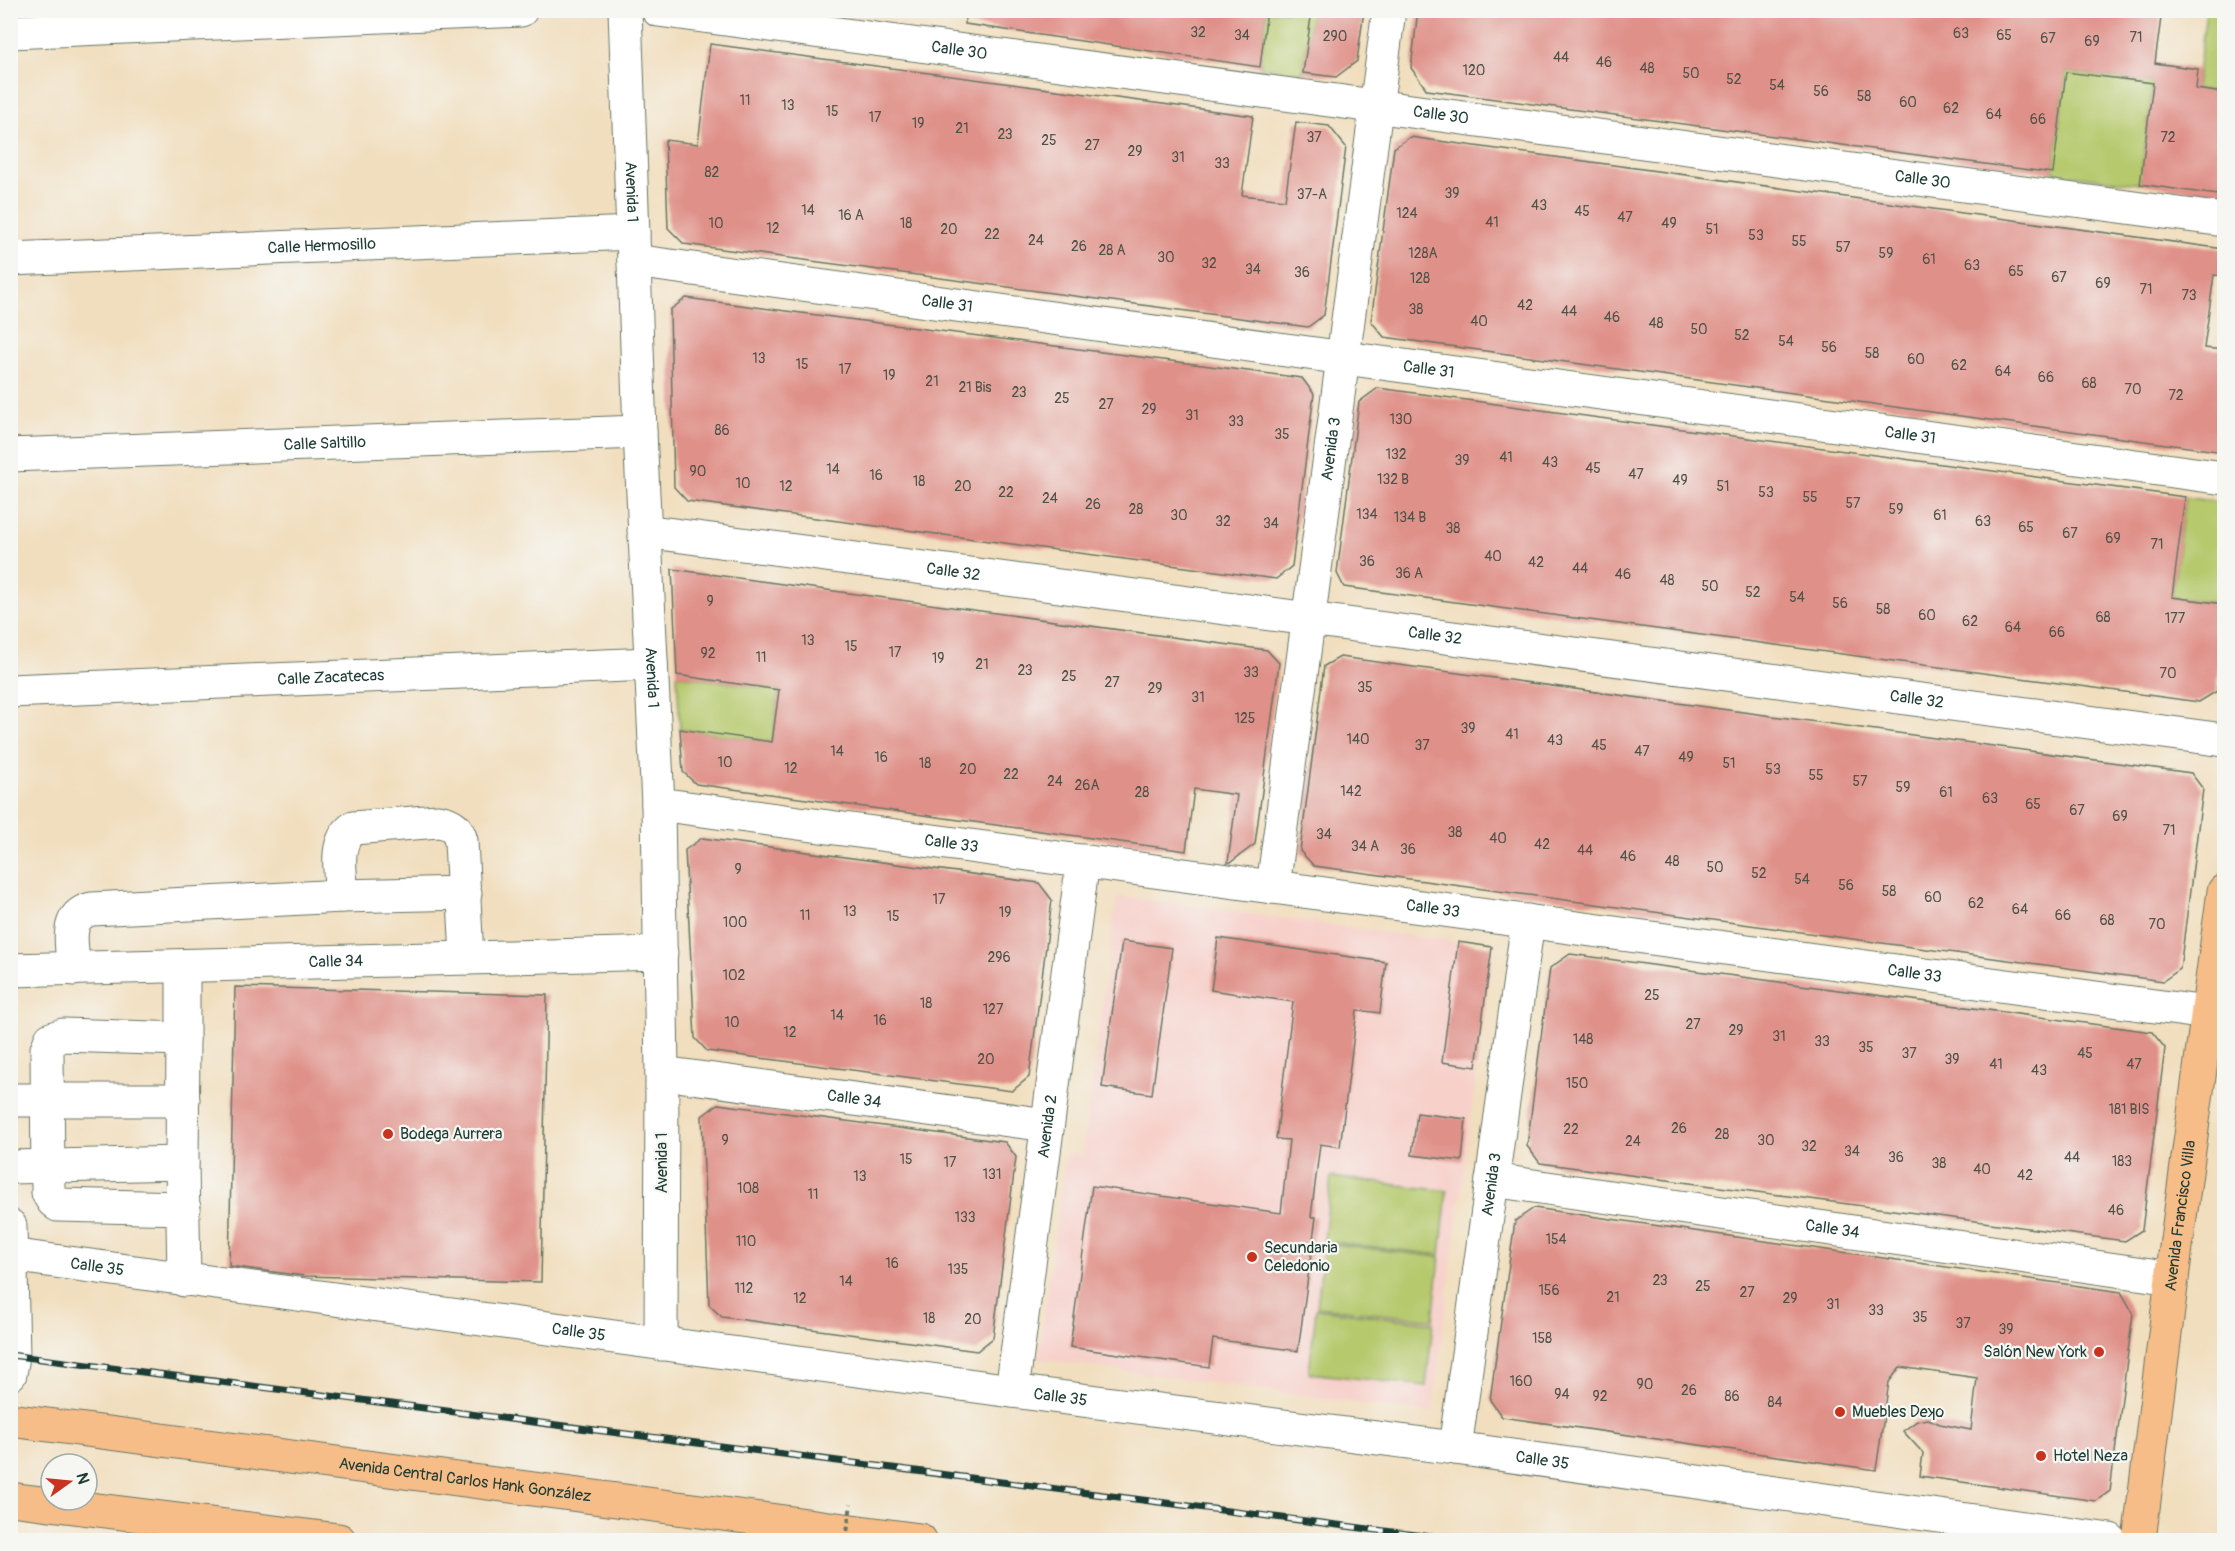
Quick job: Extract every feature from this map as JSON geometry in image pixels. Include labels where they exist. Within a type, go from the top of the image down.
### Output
[{"type":"main road","name":"Avenida Francisco Villa","points":[[2139,1540],[2224,891]]},
{"type":"main road","name":"Avenida Central Carlos Hank González","points":[[10,1420],[920,1540]]},
{"type":"main road","points":[[10,1499],[339,1540]]},
{"type":"street","points":[[10,32],[521,10]]},
{"type":"street","name":"Avenida 1","points":[[625,10],[640,432],[658,804],[662,1073],[661,1344]]},
{"type":"street","name":"Calle 30","points":[[658,10],[2224,220]]},
{"type":"street","name":"Avenida 3","points":[[1274,887],[1389,10]]},
{"type":"street","name":"Calle Hermosillo","points":[[10,259],[634,247]]},
{"type":"street","name":"Calle 31","points":[[634,247],[1343,358],[2224,477]]},
{"type":"street","name":"Calle Saltillo","points":[[10,455],[640,432]]},
{"type":"street","name":"Calle 32","points":[[645,531],[2224,740]]},
{"type":"street","name":"Calle Zacatecas","points":[[10,691],[651,664]]},
{"type":"street","name":"Calle 33","points":[[658,804],[2207,1013]]},
{"type":"street","points":[[342,896],[340,849],[346,833],[353,828],[438,821],[454,826],[459,833],[465,893],[467,958]]},
{"type":"street","name":"Avenida 2","points":[[1012,1391],[1083,861]]},
{"type":"street","points":[[74,969],[72,923],[83,910],[342,896],[465,893]]},
{"type":"street","name":"Avenida 3","points":[[1455,1448],[1528,921]]},
{"type":"street","name":"Calle 34","points":[[10,970],[660,953]]},
{"type":"street","points":[[183,966],[184,1280]]},
{"type":"street","points":[[183,1039],[57,1036],[51,1039],[47,1049],[47,1100],[48,1193],[52,1201],[58,1205],[184,1209]]},
{"type":"street","name":"Calle 34","points":[[662,1073],[1047,1125]]},
{"type":"street","points":[[10,1100],[183,1100]]},
{"type":"street","points":[[10,1167],[183,1163]]},
{"type":"street","name":"Calle 34","points":[[1492,1180],[2172,1278]]},
{"type":"street","points":[[10,1374],[13,1356],[11,1245]]},
{"type":"street","name":"Calle 35","points":[[11,1245],[184,1280],[1455,1448],[2110,1540]]},
{"type":"path","points":[[846,1540],[851,1504]]},
{"type":"shaded area","name":"Secundaria Celedonio","points":[[1117,896],[1493,947],[1432,1413],[1038,1359],[1066,1152],[1082,1154]]},
{"type":"green space","points":[[1267,11],[1312,11],[1303,73],[1260,67]]},
{"type":"green space","points":[[2206,11],[2224,11],[2224,93],[2196,89]]},
{"type":"green space","points":[[2066,72],[2153,83],[2140,184],[2053,173]]},
{"type":"green space","points":[[2185,497],[2224,503],[2224,604],[2172,597]]},
{"type":"green space","points":[[677,675],[779,690],[772,742],[680,729]]},
{"type":"green space","points":[[1331,1177],[1447,1191],[1440,1255],[1324,1241]]},
{"type":"green space","points":[[1324,1243],[1440,1257],[1433,1320],[1317,1307]]},
{"type":"green space","points":[[1316,1309],[1433,1323],[1426,1386],[1309,1373]]},
{"type":"building","points":[[966,10],[1267,10],[1260,67],[965,24]]},
{"type":"building","points":[[1312,10],[1364,10],[1357,61],[1336,77],[1303,73]]},
{"type":"building","points":[[1418,10],[2162,10],[2155,63],[2198,69],[2196,89],[2224,93],[2224,196],[2140,184],[2153,83],[2066,72],[2053,173],[1427,90],[1411,68]]},
{"type":"building","points":[[710,44],[1253,116],[1242,195],[1285,200],[1296,122],[1329,126],[1346,147],[1324,315],[1308,327],[684,244],[668,228],[665,140],[698,144]]},
{"type":"building","points":[[1410,137],[2224,249],[2224,276],[2214,275],[2204,348],[2224,350],[2224,452],[1384,337],[1371,321],[1394,148]]},
{"type":"building","points":[[686,298],[1302,378],[1314,394],[1292,566],[1276,579],[687,501],[674,487],[670,310]]},
{"type":"building","points":[[1378,388],[2185,497],[2172,597],[2224,604],[2224,632],[2217,691],[2199,702],[1344,587],[1337,573],[1359,402]]},
{"type":"building","points":[[672,569],[1267,650],[1279,663],[1255,844],[1228,862],[1237,795],[1194,789],[1186,851],[696,784],[683,772],[680,729],[772,742],[779,690],[677,675]]},
{"type":"building","points":[[1340,657],[2191,773],[2203,789],[2180,969],[2163,981],[1314,866],[1300,851],[1324,666]]},
{"type":"building","points":[[702,838],[1039,883],[1052,900],[1029,1077],[1012,1091],[707,1051],[695,1038],[685,850]]},
{"type":"building","points":[[1218,938],[1386,962],[1380,1013],[1357,1010],[1340,1147],[1320,1144],[1311,1217],[1316,1217],[1298,1351],[1213,1339],[1209,1367],[1070,1347],[1092,1186],[1281,1213],[1289,1140],[1276,1139],[1293,1002],[1211,990]]},
{"type":"building","points":[[1122,941],[1172,948],[1152,1094],[1102,1087]]},
{"type":"building","points":[[1458,942],[1492,947],[1476,1067],[1442,1062]]},
{"type":"building","points":[[1570,954],[2152,1032],[2165,1048],[2142,1230],[2125,1241],[1540,1163],[1527,1146],[1550,968]]},
{"type":"building","name":"Bodega Aurrera","points":[[235,987],[547,995],[541,1282],[304,1276],[229,1266]]},
{"type":"building","points":[[718,1104],[1005,1142],[1016,1157],[993,1338],[977,1351],[722,1317],[709,1305],[702,1116]]},
{"type":"building","points":[[1417,1113],[1466,1119],[1462,1161],[1412,1155]]},
{"type":"building","points":[[1534,1208],[2121,1292],[2133,1313],[2110,1491],[2096,1501],[1920,1476],[1923,1453],[1903,1431],[1917,1421],[1928,1419],[1940,1424],[1971,1430],[1977,1378],[1900,1367],[1889,1382],[1876,1470],[1502,1417],[1490,1400],[1515,1221]]},
{"type":"railway","points":[[10,1355],[1455,1540]]},
{"type":"place","name":"Bodega Aurrera","points":[[388,1134]]},
{"type":"place","name":"Secundaria Celedonio","points":[[1252,1257]]},
{"type":"place","name":"Salón New York","points":[[2099,1352]]},
{"type":"place","name":"Muebles Deʞo","points":[[1840,1412]]},
{"type":"place","name":"Hotel Neza","points":[[2041,1456]]}]
